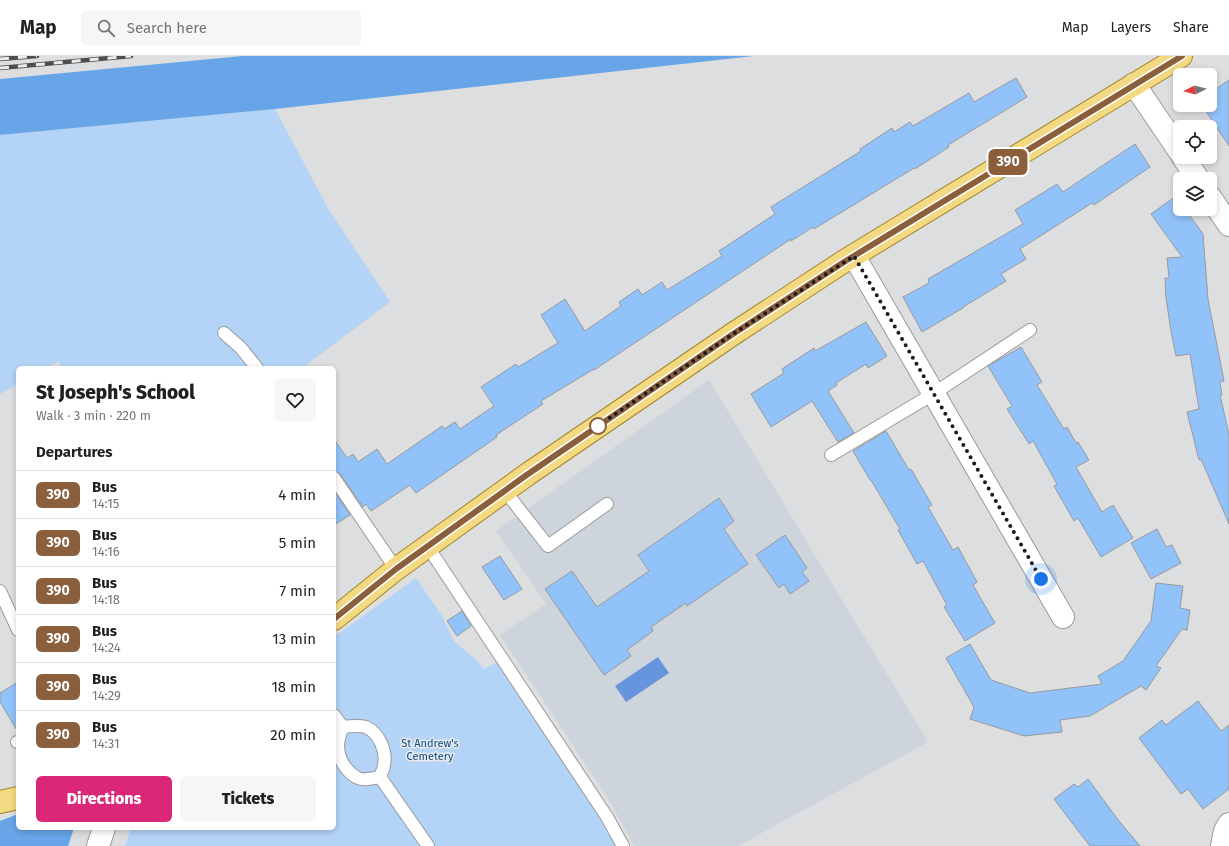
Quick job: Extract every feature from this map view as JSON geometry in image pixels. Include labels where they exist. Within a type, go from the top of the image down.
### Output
[{"type":"main road","points":[[336,617],[396,569],[505,490],[726,339],[854,256],[1182,56]]},
{"type":"main road","points":[[0,802],[16,798]]},
{"type":"street","points":[[1134,84],[1173,142]]},
{"type":"street","points":[[1217,207],[1229,225]]},
{"type":"street","points":[[854,256],[1063,617]]},
{"type":"street","points":[[1222,846],[1225,831],[1229,824]]},
{"type":"street","points":[[98,846],[103,830]]},
{"type":"lane","points":[[831,455],[933,394],[1030,330]]},
{"type":"lane","points":[[224,333],[241,348],[255,366]]},
{"type":"lane","points":[[336,481],[396,569]]},
{"type":"lane","points":[[505,490],[548,546],[607,504]]},
{"type":"lane","points":[[428,547],[607,817],[623,846]]},
{"type":"lane","points":[[0,592],[16,626]]},
{"type":"lane","points":[[336,718],[343,727]]},
{"type":"lane","points":[[343,727],[365,727],[373,732],[380,741],[385,754],[384,765],[380,777]]},
{"type":"lane","points":[[343,727],[340,734],[338,752],[343,763],[351,774],[360,779],[380,777]]},
{"type":"lane","points":[[380,777],[428,846]]},
{"type":"shaded area","points":[[243,56],[754,56],[275,109],[0,135],[0,79]]},
{"type":"shaded area","points":[[709,380],[928,742],[738,846],[634,846],[611,803],[500,635],[546,604],[496,531]]},
{"type":"shaded area","points":[[658,657],[669,673],[626,702],[615,686]]},
{"type":"shaded area","points":[[16,815],[16,830],[73,830],[68,846],[0,846],[0,821]]},
{"type":"green space","points":[[275,109],[329,210],[390,302],[305,366],[61,366],[59,361],[50,366],[16,366],[16,385],[0,394],[0,135]]},
{"type":"green space","name":"St Andrew's Cemetery","points":[[416,578],[442,616],[454,641],[484,669],[497,662],[613,835],[615,846],[125,846],[130,830],[336,830],[336,636]]},
{"type":"building","points":[[1016,78],[1027,97],[948,145],[949,147],[915,169],[914,168],[814,229],[813,227],[791,241],[791,239],[594,370],[541,401],[543,404],[496,435],[497,437],[416,493],[410,485],[371,511],[366,504],[363,507],[340,474],[336,472],[336,442],[347,458],[353,454],[358,462],[377,449],[387,464],[442,426],[444,429],[455,422],[460,429],[494,406],[481,387],[516,364],[518,367],[558,343],[541,315],[565,299],[585,331],[621,306],[619,302],[638,289],[642,295],[662,282],[667,290],[722,256],[719,251],[775,214],[771,207],[861,151],[860,149],[892,128],[894,132],[910,122],[913,126],[969,93],[974,102]]},
{"type":"building","points":[[1229,80],[1229,146],[1217,128],[1217,120],[1212,120],[1207,112],[1217,112],[1217,88]]},
{"type":"building","points":[[1135,144],[1150,167],[1094,205],[1092,203],[1020,249],[1026,259],[1001,274],[1006,281],[922,332],[903,297],[929,283],[928,279],[1023,224],[1015,210],[1057,184],[1063,192]]},
{"type":"building","points":[[1173,198],[1173,216],[1190,216],[1203,234],[1208,299],[1224,381],[1220,382],[1222,395],[1220,395],[1229,434],[1229,524],[1201,459],[1199,460],[1187,412],[1199,409],[1190,354],[1176,356],[1171,331],[1166,298],[1165,278],[1169,278],[1167,258],[1182,257],[1151,214]]},
{"type":"building","points":[[866,322],[887,356],[868,368],[866,364],[836,383],[837,385],[828,391],[854,433],[838,442],[812,401],[771,427],[751,394],[784,373],[782,369],[814,348],[815,351]]},
{"type":"building","points":[[1021,347],[1042,382],[1037,385],[1064,429],[1067,427],[1076,443],[1078,442],[1089,460],[1076,467],[1102,512],[1113,505],[1133,538],[1101,557],[1078,518],[1074,521],[1054,486],[1057,484],[1033,441],[1029,444],[1007,409],[1012,406],[988,366]]},
{"type":"building","points":[[886,431],[932,505],[928,507],[953,550],[958,547],[977,582],[973,585],[995,623],[965,641],[944,607],[947,605],[923,561],[917,564],[898,530],[900,529],[853,451]]},
{"type":"building","points":[[336,494],[350,515],[336,524]]},
{"type":"building","points":[[719,498],[734,521],[724,529],[748,564],[687,606],[686,603],[651,627],[653,631],[627,650],[631,656],[604,675],[545,589],[572,571],[597,607],[649,571],[638,555]]},
{"type":"building","points":[[1157,529],[1166,547],[1172,545],[1181,563],[1151,579],[1131,543]]},
{"type":"building","points":[[785,535],[807,568],[802,572],[809,581],[790,594],[784,584],[779,588],[756,555]]},
{"type":"building","points":[[500,556],[522,589],[504,600],[482,567]]},
{"type":"building","points":[[1156,583],[1183,586],[1180,608],[1190,610],[1187,630],[1182,629],[1156,666],[1161,668],[1146,690],[1141,686],[1090,716],[1060,720],[1062,732],[1024,736],[970,719],[974,707],[946,658],[970,644],[991,680],[1030,693],[1102,684],[1098,676],[1123,661],[1151,621]]},
{"type":"building","points":[[462,611],[471,626],[457,636],[447,621]]},
{"type":"building","points":[[16,683],[16,729],[0,702],[0,693]]},
{"type":"building","points":[[1198,701],[1221,731],[1229,725],[1229,789],[1203,809],[1188,789],[1181,794],[1139,738],[1162,720],[1166,725]]},
{"type":"building","points":[[1088,779],[1119,821],[1140,846],[1090,846],[1076,828],[1054,799],[1074,784],[1078,787]]},
{"type":"railway","points":[[0,59],[37,56]]},
{"type":"railway","points":[[0,68],[131,56]]},
{"type":"bus line","name":"390","points":[[336,617],[396,569],[528,474],[733,334],[844,262],[1182,56]]},
{"type":"route","points":[[598,426],[592,430],[733,334],[854,256],[1041,579]]}]
